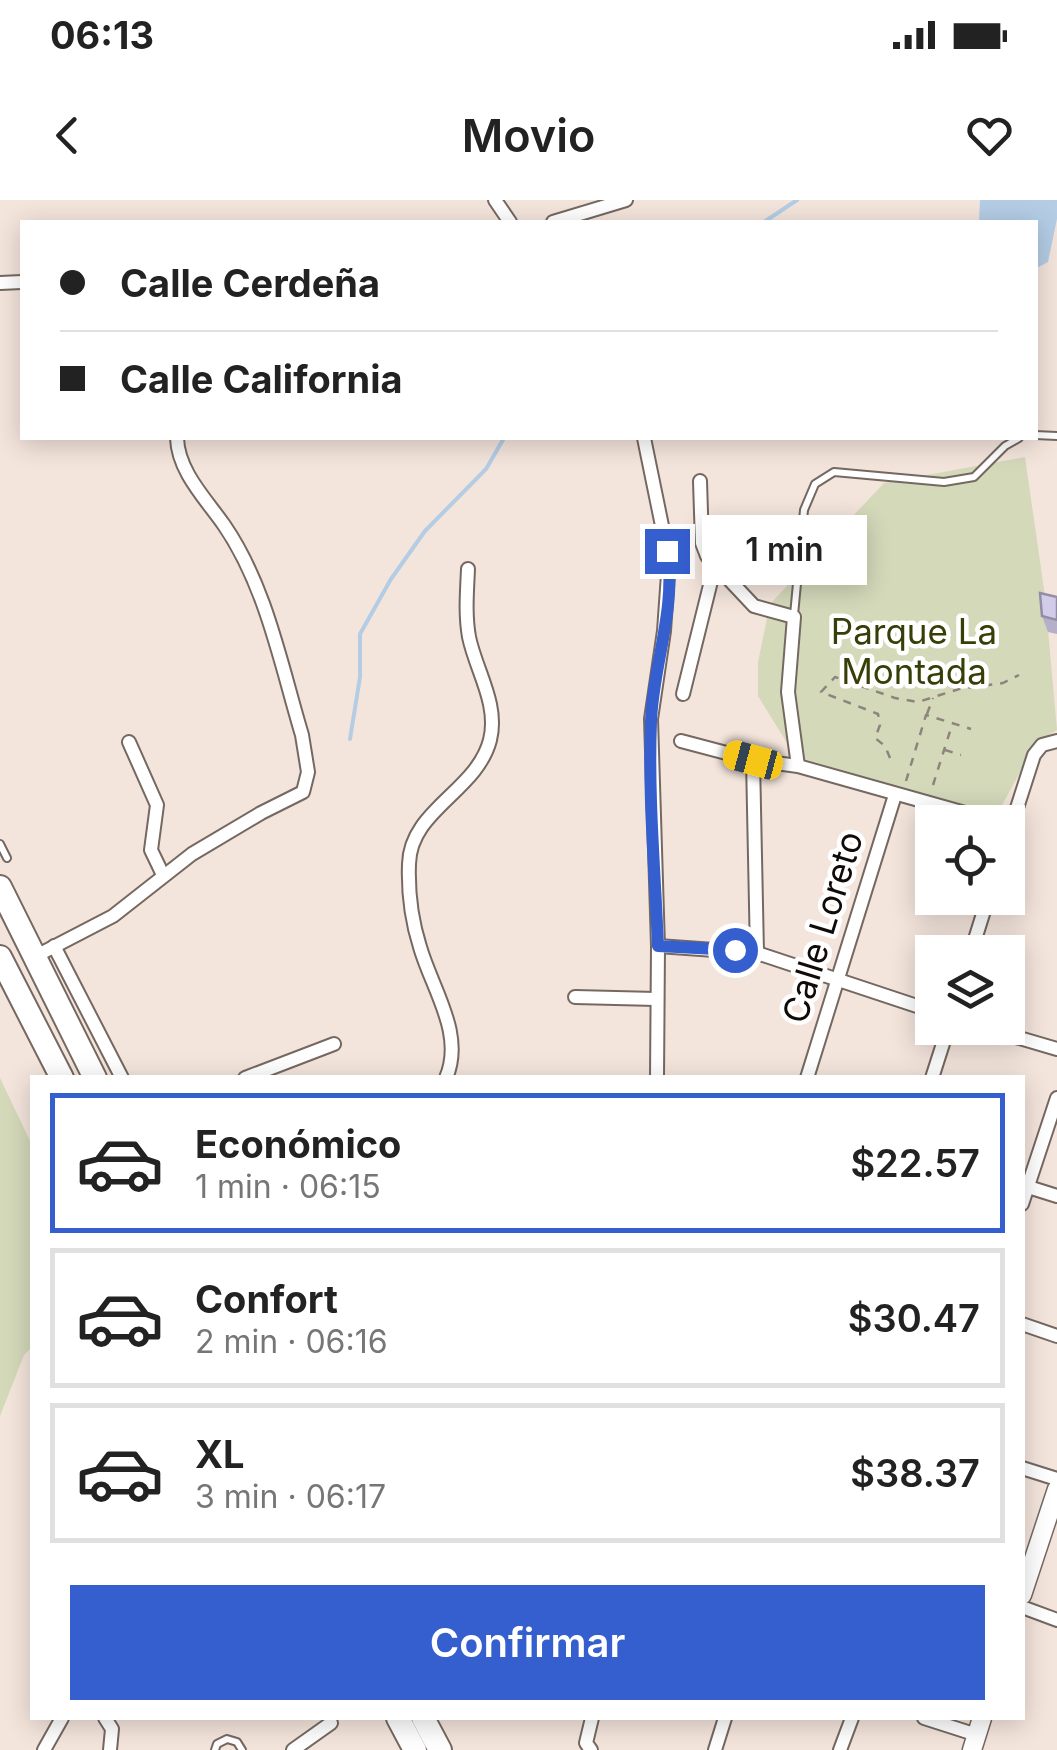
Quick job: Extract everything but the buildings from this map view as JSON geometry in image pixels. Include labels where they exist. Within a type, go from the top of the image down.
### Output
[{"type":"highway","points":[[0,886],[45,951],[79,1021],[94,1075]]},
{"type":"highway","points":[[0,957],[60,1075]]},
{"type":"highway","points":[[399,1720],[415,1750]]},
{"type":"highway","points":[[424,1720],[440,1750]]},
{"type":"main road","points":[[1025,1586],[1057,1489]]},
{"type":"street","points":[[567,220],[602,215],[626,200]]},
{"type":"street","points":[[45,951],[113,916],[163,875],[244,822],[296,797],[306,785],[308,772],[302,735],[254,582],[244,556],[184,466],[178,440]]},
{"type":"street","points":[[644,440],[668,560],[664,631],[651,718],[658,946],[657,1075]]},
{"type":"street","points":[[700,481],[702,543],[707,556],[754,606],[794,617],[788,692],[798,766]]},
{"type":"street","points":[[683,694],[715,565]]},
{"type":"street","points":[[447,1075],[452,1036],[418,942],[408,867],[414,838],[421,826],[464,784],[490,741],[488,692],[468,634],[468,569]]},
{"type":"street","points":[[681,741],[753,760],[798,766],[928,805]]},
{"type":"street","points":[[1015,805],[1034,755],[1042,744],[1057,741]]},
{"type":"street","points":[[130,742],[157,805],[151,850],[163,875]]},
{"type":"street","points":[[753,760],[758,953]]},
{"type":"street","name":"Calle Loreto","points":[[807,1075],[898,796]]},
{"type":"street","points":[[658,946],[758,953],[915,1005]]},
{"type":"street","points":[[574,997],[656,1000]]},
{"type":"street","points":[[79,1021],[120,1075]]},
{"type":"street","points":[[1025,1040],[1057,1049]]},
{"type":"street","points":[[253,1075],[334,1044]]},
{"type":"street","points":[[933,1075],[943,1045]]},
{"type":"street","points":[[1057,1098],[1025,1186],[1057,1196]]},
{"type":"street","points":[[1025,1325],[1057,1336]]},
{"type":"street","points":[[1025,1469],[1057,1479]]},
{"type":"street","points":[[1025,1608],[1057,1620]]},
{"type":"street","points":[[44,1750],[61,1720]]},
{"type":"street","points":[[105,1720],[112,1729],[112,1749]]},
{"type":"street","points":[[714,1750],[724,1720]]},
{"type":"street","points":[[840,1750],[851,1720]]},
{"type":"street","points":[[931,1720],[977,1734]]},
{"type":"street","points":[[293,1750],[330,1724]]},
{"type":"lane","points":[[794,617],[804,510],[815,484],[834,472],[944,482],[974,477],[1016,440]]},
{"type":"lane","points":[[0,844],[8,858]]},
{"type":"lane","points":[[214,1750],[227,1738],[237,1742],[242,1750]]},
{"type":"path","points":[[890,758],[885,746],[875,738],[880,725],[878,714],[821,692],[835,676],[895,698],[918,702],[959,689],[1003,683],[1019,675]]},
{"type":"path","points":[[898,796],[933,698]]},
{"type":"path","points":[[926,715],[971,729]]},
{"type":"path","points":[[933,785],[953,723]]},
{"type":"path","points":[[944,750],[961,755]]},
{"type":"green space","name":"Parque La Montada","points":[[1025,457],[1045,596],[1057,730],[1037,742],[1002,805],[960,805],[795,756],[758,696],[758,662],[770,604],[884,483]]},
{"type":"green space","points":[[0,1078],[30,1141],[30,1349],[24,1355],[0,1416]]},
{"type":"water","points":[[980,200],[1057,200],[1048,262],[1038,267],[1038,220],[979,220]]},
{"type":"waterway","points":[[767,220],[797,200]]},
{"type":"waterway","points":[[350,739],[360,677],[360,634],[391,579],[425,531],[486,469],[503,440]]},
{"type":"route","points":[[667,551],[664,631],[651,718],[658,946],[735,950]]}]
